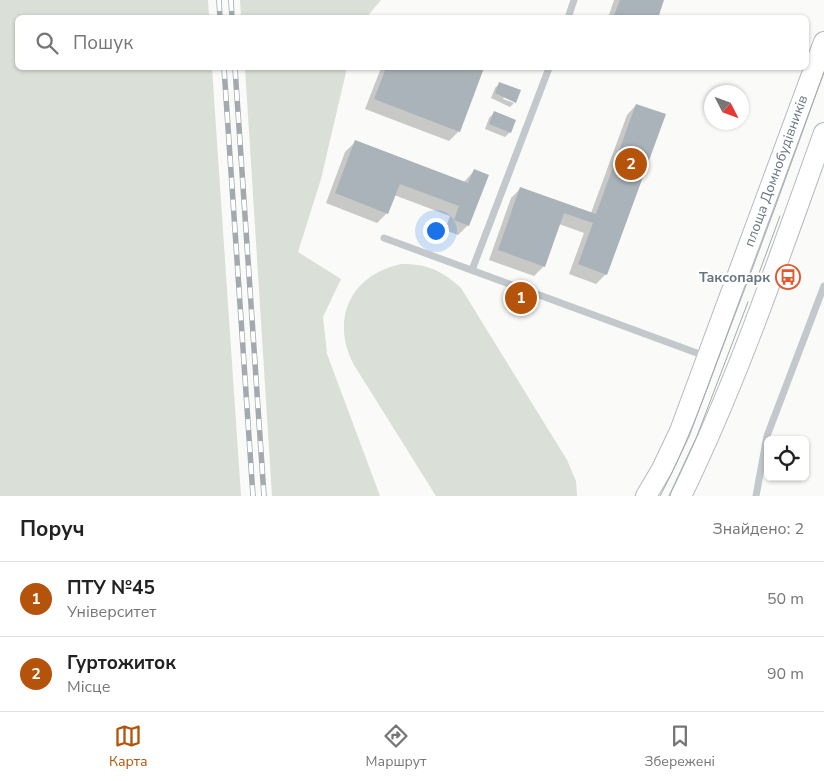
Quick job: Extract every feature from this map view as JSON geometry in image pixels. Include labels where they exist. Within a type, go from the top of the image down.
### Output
[{"type":"main road","name":"площа Домнобудівників","points":[[646,496],[662,469],[680,431],[824,42]]},
{"type":"main road","points":[[681,496],[698,462],[738,366],[824,133]]},
{"type":"lane","points":[[569,15],[574,0]]},
{"type":"lane","points":[[472,270],[548,70]]},
{"type":"lane","points":[[384,238],[708,357]]},
{"type":"lane","points":[[756,496],[767,436],[824,286]]},
{"type":"shaded area","points":[[0,0],[208,0],[209,15],[15,15],[15,70],[212,70],[241,496],[0,496]]},
{"type":"shaded area","points":[[240,0],[381,0],[368,15],[241,15]]},
{"type":"shaded area","points":[[245,70],[347,70],[321,179],[298,252],[341,279],[323,317],[327,354],[380,496],[272,496]]},
{"type":"shaded area","points":[[401,264],[418,265],[434,269],[448,277],[461,288],[567,460],[576,481],[577,496],[436,496],[354,365],[347,348],[344,332],[345,316],[349,302],[357,289],[369,278],[383,270]]},
{"type":"building","points":[[620,0],[664,0],[659,15],[614,15]]},
{"type":"building","points":[[385,70],[483,70],[460,132],[374,99]]},
{"type":"building","points":[[499,82],[521,90],[516,103],[495,93]]},
{"type":"building","points":[[636,104],[666,114],[607,275],[578,264],[593,223],[564,213],[545,267],[498,250],[520,187],[596,214]]},
{"type":"building","points":[[494,111],[516,120],[511,133],[489,124]]},
{"type":"building","points":[[355,140],[468,183],[474,169],[489,175],[469,226],[454,220],[459,206],[400,184],[388,214],[335,193]]},
{"type":"tram line","points":[[660,496],[702,403],[824,72]]},
{"type":"tram line","points":[[755,284],[780,216]]},
{"type":"tram line","points":[[669,496],[697,436],[748,302]]},
{"type":"railway","points":[[219,0],[220,15]]},
{"type":"railway","points":[[231,0],[232,15]]},
{"type":"railway","points":[[224,70],[253,496]]},
{"type":"railway","points":[[235,70],[264,496]]},
{"type":"place","name":"Гуртожиток","points":[[631,164]]},
{"type":"place","name":"Таксопарк","points":[[788,277]]},
{"type":"place","name":"ПТУ №45","points":[[521,298]]}]
